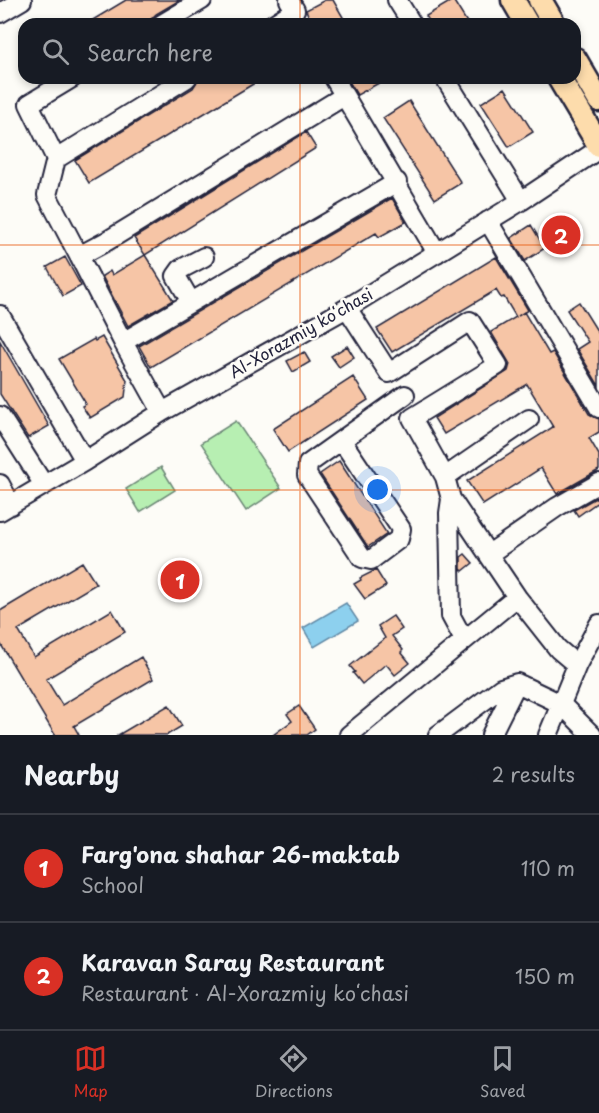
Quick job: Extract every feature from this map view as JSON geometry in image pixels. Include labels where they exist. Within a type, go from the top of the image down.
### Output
[{"type":"main road","points":[[513,0],[524,18]]},
{"type":"main road","points":[[540,0],[550,18]]},
{"type":"main road","points":[[581,69],[599,100]]},
{"type":"main road","points":[[562,84],[599,147]]},
{"type":"street","points":[[0,13],[22,0]]},
{"type":"street","points":[[172,18],[202,0]]},
{"type":"street","points":[[397,0],[408,18]]},
{"type":"street","points":[[62,84],[29,104],[56,159],[46,195],[162,412]]},
{"type":"street","points":[[56,159],[177,84]]},
{"type":"street","points":[[337,84],[437,253]]},
{"type":"street","points":[[449,84],[521,201]]},
{"type":"street","points":[[79,256],[344,96]]},
{"type":"street","name":"Al-Xorazmiy koʻchasi","points":[[6,508],[162,412],[347,308],[521,201],[599,147]]},
{"type":"street","points":[[123,342],[397,182]]},
{"type":"street","points":[[488,221],[599,408]]},
{"type":"street","points":[[191,302],[176,276],[181,269],[204,257]]},
{"type":"street","points":[[347,308],[418,414]]},
{"type":"street","points":[[0,315],[85,461]]},
{"type":"street","points":[[389,373],[470,321],[498,365],[412,418],[445,477],[451,499],[517,597],[558,649],[577,665]]},
{"type":"street","points":[[342,441],[401,530],[399,539],[371,560],[362,558],[307,475],[308,464],[405,395]]},
{"type":"street","points":[[0,416],[44,485]]},
{"type":"street","points":[[445,477],[530,419]]},
{"type":"street","points":[[489,554],[557,507],[599,483]]},
{"type":"street","points":[[0,484],[6,508]]},
{"type":"street","points":[[451,499],[449,513],[451,616],[464,640]]},
{"type":"street","points":[[349,735],[517,597]]},
{"type":"street","points":[[548,735],[577,665],[599,624]]},
{"type":"street","points":[[491,735],[517,683]]},
{"type":"street","points":[[438,735],[501,688],[517,683],[561,704],[592,735]]},
{"type":"green space","points":[[236,421],[281,488],[246,511],[201,443]]},
{"type":"green space","points":[[161,467],[175,490],[140,512],[126,489]]},
{"type":"water","points":[[346,603],[358,621],[314,647],[303,628]]},
{"type":"building","points":[[126,0],[180,0],[152,18],[96,18]]},
{"type":"building","points":[[325,0],[333,0],[344,18],[309,18],[306,10]]},
{"type":"building","points":[[453,0],[464,18],[427,18],[426,16]]},
{"type":"building","points":[[195,84],[253,84],[89,183],[75,160],[193,88]]},
{"type":"building","points":[[351,84],[377,84],[357,95]]},
{"type":"building","points":[[505,88],[533,132],[509,147],[481,103]]},
{"type":"building","points":[[409,101],[461,183],[435,199],[383,118]]},
{"type":"building","points":[[306,132],[316,148],[145,255],[134,238]]},
{"type":"building","points":[[392,198],[406,222],[379,237],[376,233],[151,367],[139,346]]},
{"type":"building","points":[[531,225],[545,248],[525,261],[511,238]]},
{"type":"building","points":[[145,255],[173,300],[128,326],[102,276],[110,271],[112,275]]},
{"type":"building","points":[[65,257],[81,286],[63,296],[47,267]]},
{"type":"building","points":[[496,257],[528,310],[524,312],[549,354],[553,352],[589,414],[599,419],[599,432],[589,438],[599,455],[599,470],[557,494],[541,468],[483,505],[467,481],[553,427],[527,384],[444,434],[434,418],[508,371],[510,364],[491,332],[516,317],[504,297],[501,298],[496,290],[392,352],[377,329]]},
{"type":"building","points":[[579,302],[599,334],[599,386],[577,349],[588,342],[567,310]]},
{"type":"building","points":[[102,337],[127,380],[125,397],[90,418],[82,406],[86,404],[59,359],[94,339],[95,341]]},
{"type":"building","points":[[0,341],[49,426],[28,438],[0,394]]},
{"type":"building","points":[[347,346],[354,357],[339,367],[331,356]]},
{"type":"building","points":[[304,352],[310,362],[293,372],[287,361]]},
{"type":"building","points":[[353,377],[368,400],[288,452],[273,429]]},
{"type":"building","points":[[339,461],[387,534],[368,547],[320,474]]},
{"type":"building","points":[[599,496],[599,501],[578,516],[574,510]]},
{"type":"building","points":[[465,554],[473,563],[463,571],[461,557]]},
{"type":"building","points":[[82,562],[96,584],[18,630],[34,657],[112,610],[125,632],[46,679],[62,705],[141,657],[153,679],[74,726],[79,735],[55,735],[0,643],[0,611]]},
{"type":"building","points":[[376,570],[386,586],[365,599],[354,584],[361,580],[360,578]]},
{"type":"building","points":[[393,616],[402,629],[392,636],[410,663],[395,675],[386,664],[362,684],[350,666],[385,638],[378,626]]},
{"type":"building","points":[[169,705],[182,726],[167,735],[118,735]]},
{"type":"building","points":[[299,706],[315,729],[307,735],[273,735],[292,721],[287,714]]},
{"type":"place","name":"Karavan Saray Restaurant","points":[[561,235]]},
{"type":"place","name":"Farg'ona shahar 26-maktab","points":[[180,580]]}]
